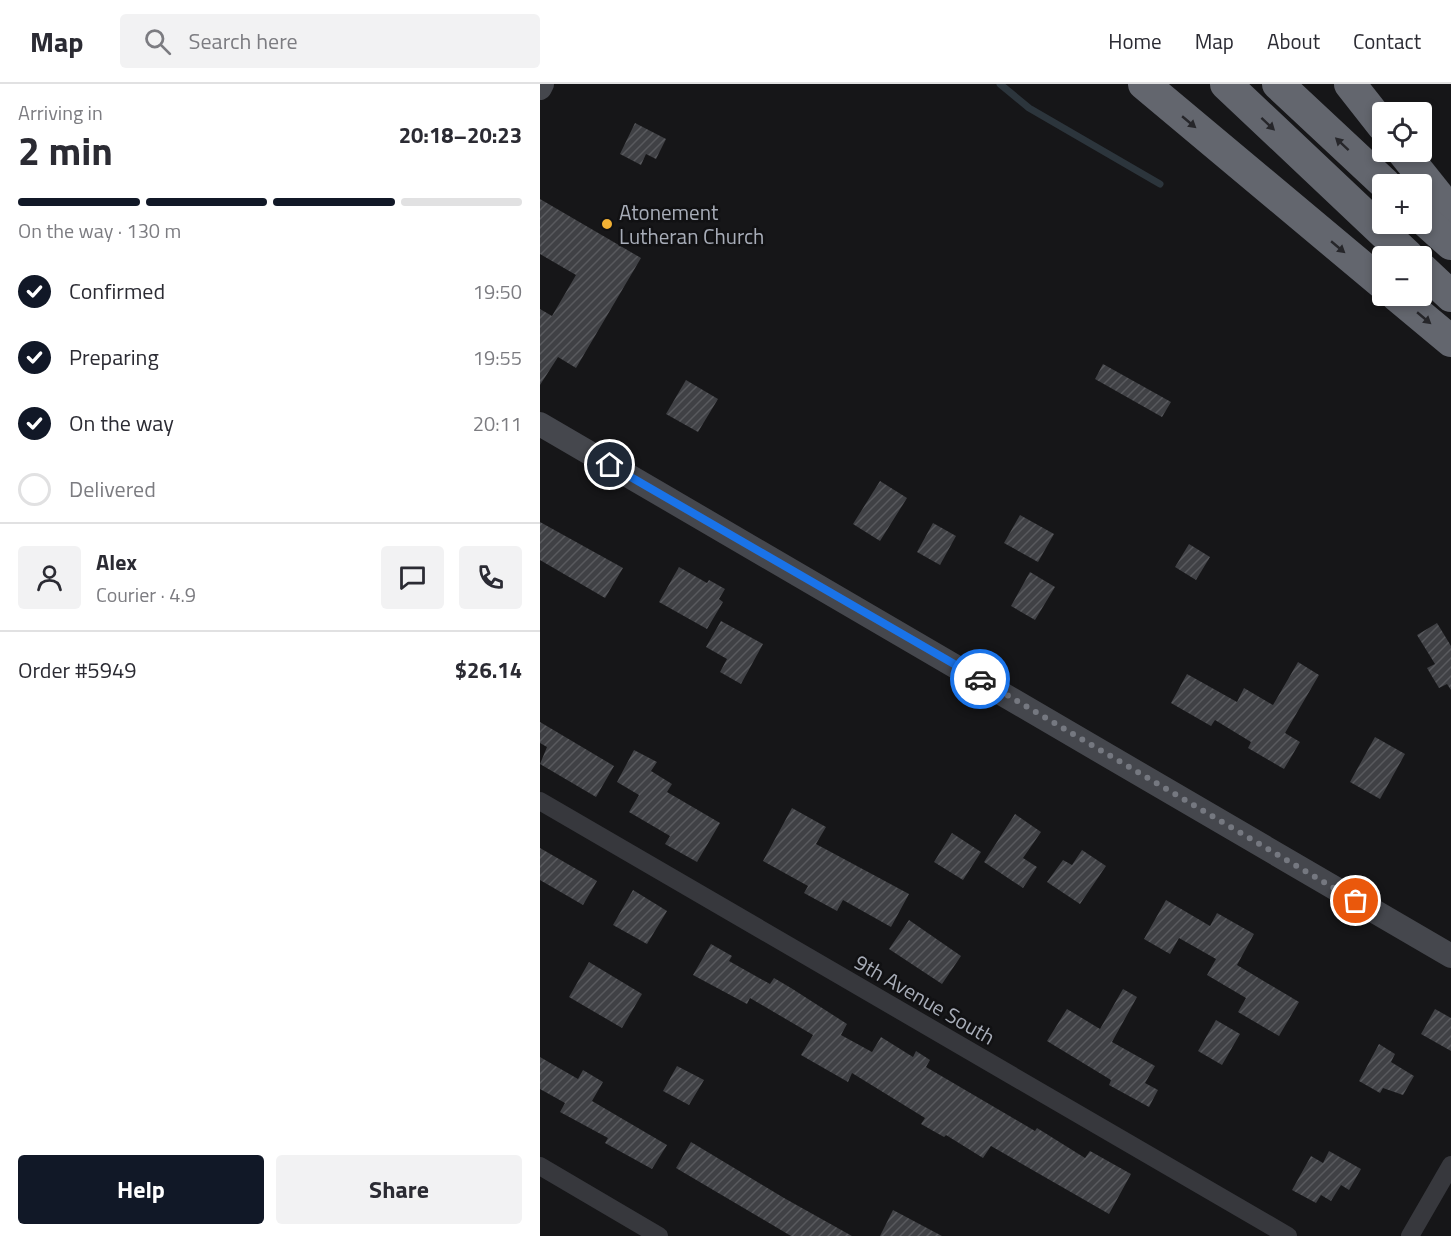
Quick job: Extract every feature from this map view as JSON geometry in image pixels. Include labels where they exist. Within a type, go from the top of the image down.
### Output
[{"type":"highway","points":[[1144,84],[1372,275]]},
{"type":"highway","points":[[1226,84],[1397,246]]},
{"type":"highway","points":[[1278,84],[1374,174]]},
{"type":"highway","points":[[1350,84],[1372,112]]},
{"type":"highway","points":[[1411,162],[1451,212]]},
{"type":"highway","points":[[1432,227],[1451,244]]},
{"type":"highway","points":[[1432,279],[1451,297]]},
{"type":"highway","points":[[1409,306],[1451,341]]},
{"type":"street","points":[[540,88],[542,84]]},
{"type":"street","points":[[540,424],[1451,956]]},
{"type":"street","name":"9th Avenue South","points":[[540,801],[1288,1236]]},
{"type":"street","points":[[540,1166],[659,1236]]},
{"type":"street","points":[[1410,1236],[1451,1166]]},
{"type":"building","points":[[635,123],[666,139],[656,159],[646,154],[641,165],[620,154]]},
{"type":"building","points":[[540,199],[641,258],[576,368],[558,357],[540,385],[540,309],[552,316],[576,275],[540,254]]},
{"type":"building","points":[[1103,364],[1171,402],[1162,417],[1095,379]]},
{"type":"building","points":[[686,380],[718,399],[698,432],[666,414]]},
{"type":"building","points":[[880,481],[907,498],[880,541],[853,524]]},
{"type":"building","points":[[1020,515],[1054,534],[1038,562],[1004,543]]},
{"type":"building","points":[[540,522],[623,568],[605,598],[540,560]]},
{"type":"building","points":[[933,523],[956,536],[940,565],[917,552]]},
{"type":"building","points":[[1189,544],[1210,557],[1196,580],[1175,567]]},
{"type":"building","points":[[679,567],[707,583],[709,580],[725,589],[719,599],[723,602],[707,629],[659,602]]},
{"type":"building","points":[[1030,572],[1055,587],[1035,620],[1011,606]]},
{"type":"building","points":[[721,621],[763,644],[741,684],[720,672],[727,659],[706,647]]},
{"type":"building","points":[[1437,623],[1451,646],[1451,690],[1447,684],[1439,688],[1427,668],[1435,664],[1417,635]]},
{"type":"building","points":[[1298,662],[1319,675],[1285,733],[1300,742],[1284,769],[1248,748],[1251,742],[1215,720],[1211,726],[1171,703],[1187,674],[1237,702],[1244,688],[1273,705]]},
{"type":"building","points":[[540,722],[614,766],[596,797],[540,764],[547,747],[540,743]]},
{"type":"building","points":[[1375,737],[1405,754],[1380,799],[1350,782]]},
{"type":"building","points":[[634,750],[657,762],[651,771],[672,784],[667,792],[720,823],[697,862],[665,844],[670,836],[629,812],[639,795],[617,782]]},
{"type":"building","points":[[792,808],[826,827],[816,844],[909,894],[891,927],[843,900],[837,911],[804,893],[808,886],[763,861]]},
{"type":"building","points":[[1015,814],[1041,832],[1023,858],[1037,867],[1023,888],[984,862]]},
{"type":"building","points":[[952,833],[981,852],[963,880],[934,862]]},
{"type":"building","points":[[540,848],[597,881],[583,905],[540,880]]},
{"type":"building","points":[[1082,850],[1106,866],[1080,904],[1047,882],[1063,860],[1072,865]]},
{"type":"building","points":[[633,890],[667,911],[647,944],[613,925]]},
{"type":"building","points":[[1166,900],[1210,926],[1217,913],[1254,934],[1237,965],[1299,1002],[1279,1036],[1238,1012],[1246,998],[1207,975],[1216,959],[1179,938],[1170,954],[1144,939]]},
{"type":"building","points":[[909,920],[961,956],[942,984],[889,949]]},
{"type":"building","points":[[711,944],[732,956],[729,961],[770,984],[774,978],[847,1024],[841,1035],[872,1052],[881,1037],[913,1057],[916,1051],[930,1060],[926,1067],[1035,1131],[1037,1128],[1085,1158],[1090,1151],[1131,1174],[1109,1214],[991,1146],[983,1158],[946,1135],[944,1137],[921,1124],[925,1118],[852,1073],[848,1082],[801,1055],[813,1035],[750,998],[747,1004],[693,975]]},
{"type":"building","points":[[589,962],[642,994],[622,1028],[569,997]]},
{"type":"building","points":[[1123,989],[1137,997],[1112,1042],[1155,1066],[1145,1083],[1158,1090],[1149,1107],[1109,1085],[1111,1080],[1047,1041],[1067,1009],[1100,1029]]},
{"type":"building","points":[[1435,1009],[1451,1018],[1451,1051],[1421,1034]]},
{"type":"building","points":[[1216,1020],[1240,1034],[1222,1065],[1198,1051]]},
{"type":"building","points":[[1379,1044],[1395,1054],[1391,1062],[1414,1076],[1403,1095],[1383,1088],[1380,1093],[1359,1081]]},
{"type":"building","points":[[540,1057],[578,1079],[583,1070],[603,1082],[592,1101],[667,1145],[652,1169],[605,1143],[608,1138],[560,1112],[565,1103],[540,1089]]},
{"type":"building","points":[[677,1066],[704,1080],[689,1105],[663,1091]]},
{"type":"building","points":[[691,1142],[852,1236],[791,1236],[676,1168]]},
{"type":"building","points":[[1329,1151],[1361,1169],[1349,1190],[1341,1185],[1331,1201],[1321,1195],[1316,1203],[1292,1190],[1311,1156],[1323,1163]]},
{"type":"building","points":[[893,1210],[942,1236],[880,1236]]},
{"type":"waterway","points":[[1000,84],[1029,108],[1160,184]]},
{"type":"way so far","points":[[980,679],[1356,901]]},
{"type":"place","name":"Atonement Lutheran Church","points":[[607,224]]},
{"type":"route","points":[[610,465],[980,679]]}]
